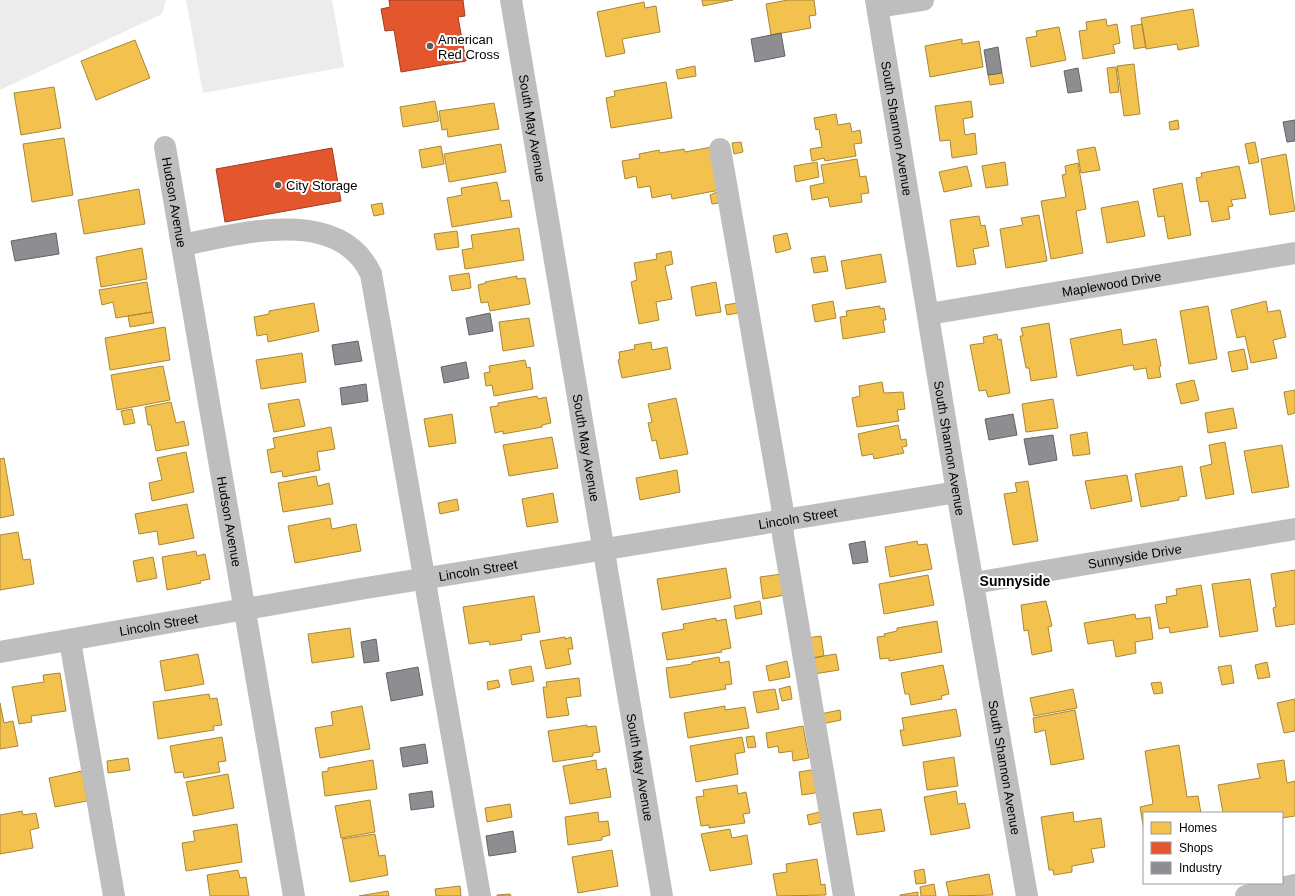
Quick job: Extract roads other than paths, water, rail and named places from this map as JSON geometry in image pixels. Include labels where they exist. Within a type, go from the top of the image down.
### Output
[{"type":"street","name":"South May Avenue","points":[[511,0],[662,896]]},
{"type":"street","points":[[877,4],[923,0]]},
{"type":"street","name":"South Shannon Avenue","points":[[877,4],[957,492],[974,583],[1027,896]]},
{"type":"street","name":"Hudson Avenue","points":[[165,147],[294,896]]},
{"type":"street","points":[[720,148],[844,896]]},
{"type":"street","points":[[182,245],[262,231],[287,229],[309,232],[339,240],[352,248],[363,259],[371,274],[426,579],[480,896]]},
{"type":"street","name":"Maplewood Drive","points":[[929,314],[1295,253]]},
{"type":"street","name":"Lincoln Street","points":[[0,652],[426,579],[957,492]]},
{"type":"street","name":"Sunnyside Drive","points":[[974,583],[1295,529]]},
{"type":"street","points":[[70,641],[114,896]]},
{"type":"street","points":[[1246,896],[1295,885]]},
{"type":"place","name":"American Red Cross","points":[[430,46]]},
{"type":"place","name":"City Storage","points":[[278,185]]},
{"type":"district","name":"Sunnyside","points":[[1015,581]]}]
